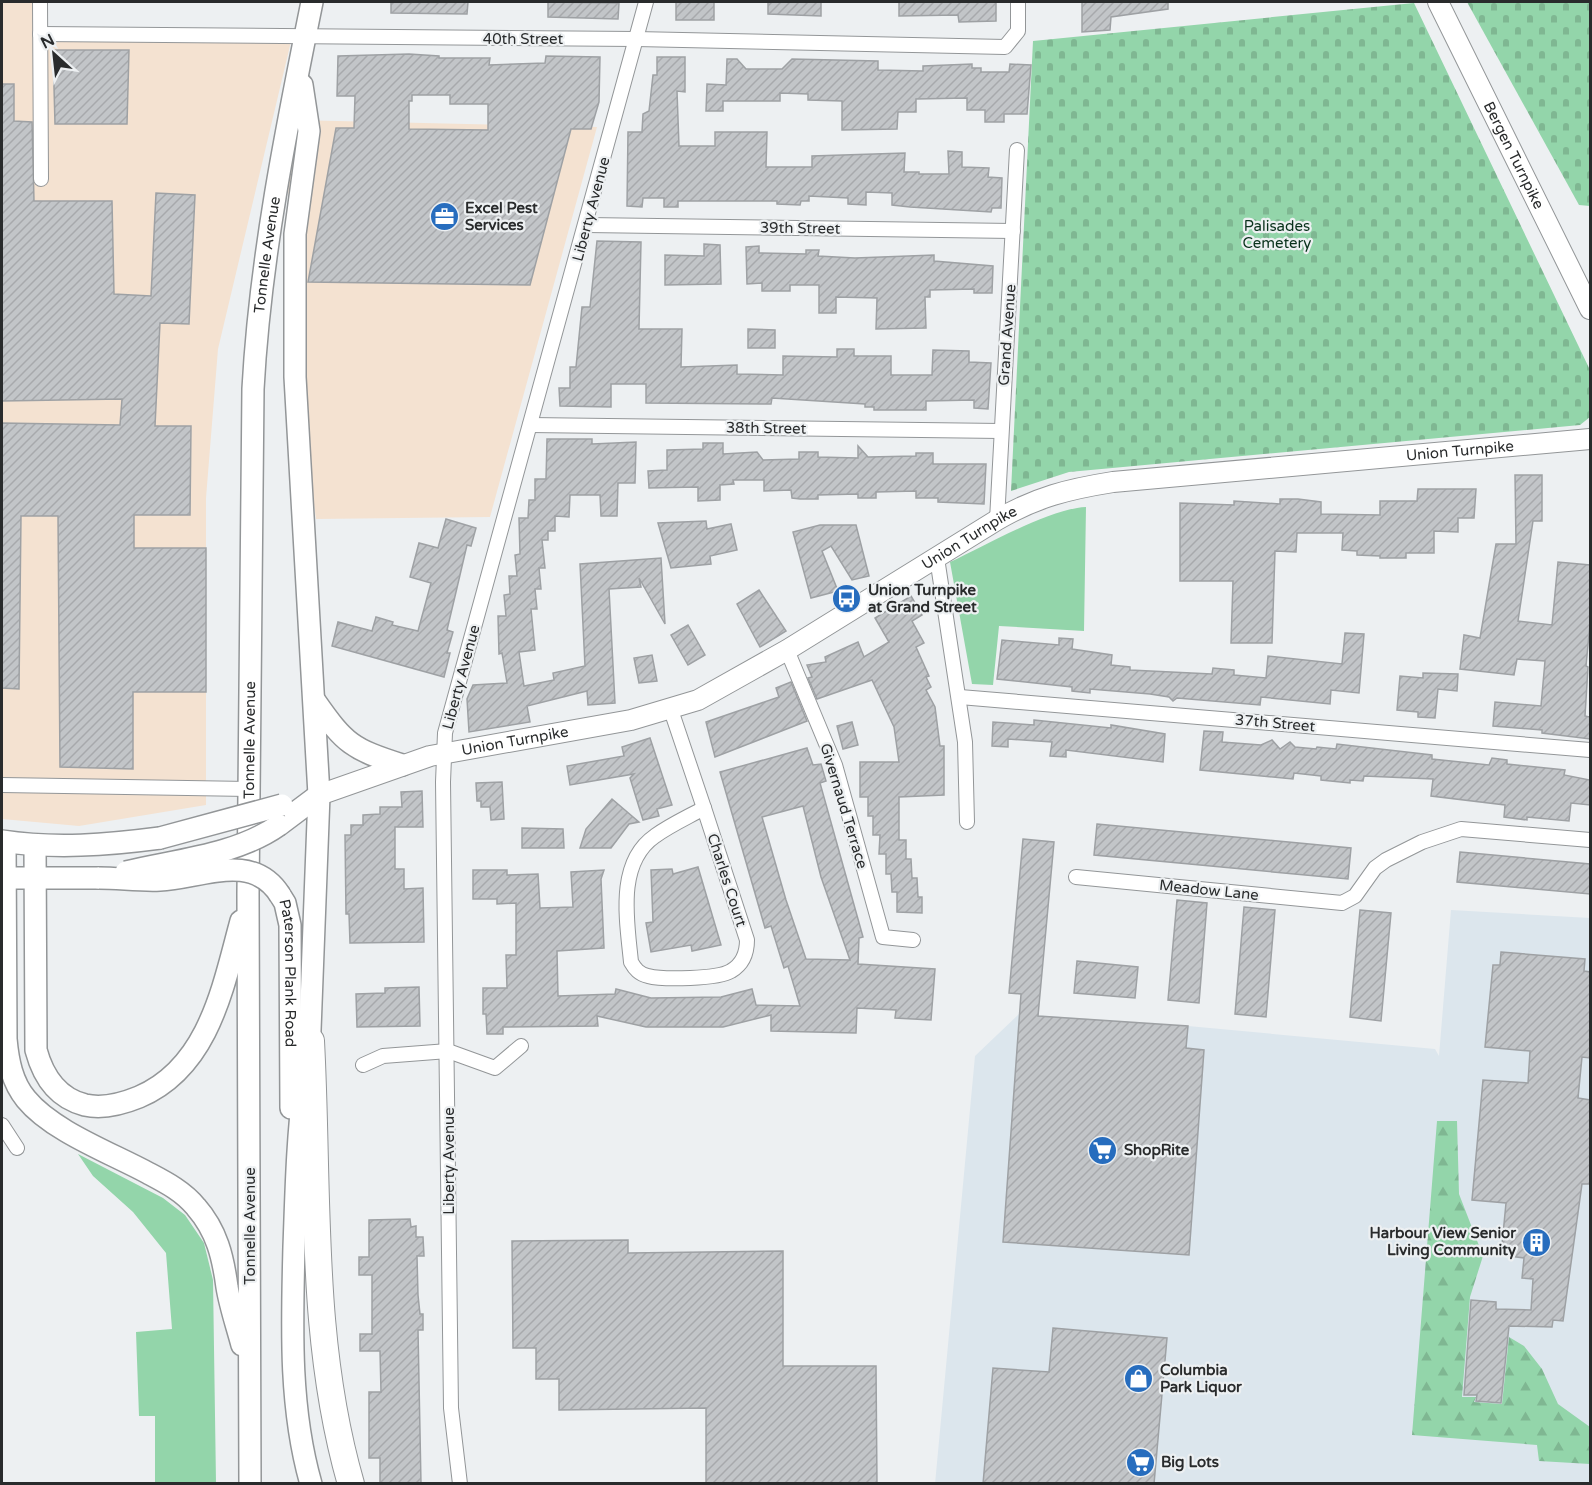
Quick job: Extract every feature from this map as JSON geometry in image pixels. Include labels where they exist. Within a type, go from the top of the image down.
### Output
[{"type":"highway","points":[[311,1041],[316,1234],[322,1334],[334,1415],[351,1484]]},
{"type":"main road","name":"Tonnelle Avenue","points":[[250,1484],[248,894],[250,486],[254,363],[267,252],[312,2]]},
{"type":"main road","name":"Bergen Turnpike","points":[[1438,2],[1590,309]]},
{"type":"main road","points":[[299,69],[309,131],[295,234],[295,377],[320,795]]},
{"type":"main road","name":"Union Turnpike","points":[[320,795],[402,765],[444,753],[631,720],[671,710],[715,692],[1018,507],[1063,490],[1113,482],[1590,439]]},
{"type":"main road","points":[[315,701],[341,737],[350,745],[369,755],[402,765]]},
{"type":"main road","name":"Paterson Plank Road","points":[[3,842],[35,846],[87,846],[160,838],[280,815],[320,795],[311,1041],[296,1172]]},
{"type":"main road","name":"Paterson Plank Road","points":[[99,878],[263,836],[280,815]]},
{"type":"main road","points":[[3,842],[6,1039],[9,1062],[17,1085],[25,1098],[45,1117],[174,1187],[196,1207],[212,1230],[224,1259],[227,1287],[250,1374]]},
{"type":"main road","points":[[35,846],[34,1035],[39,1063],[45,1075],[61,1094],[95,1107],[122,1103],[150,1092],[174,1076],[192,1055],[210,1021],[220,993],[248,894]]},
{"type":"main road","name":"Paterson Plank Road","points":[[2,878],[161,880],[214,871],[241,870],[259,874],[270,880],[285,903],[290,925],[291,1106],[296,1172],[293,1354],[298,1416],[311,1484]]},
{"type":"street","points":[[40,2],[41,179]]},
{"type":"street","name":"Liberty Avenue","points":[[460,1484],[451,1408],[445,733],[587,225],[646,2]]},
{"type":"street","name":"40th Street","points":[[40,33],[304,38],[636,39],[1005,46],[1018,31],[1018,2]]},
{"type":"street","name":"Grand Avenue","points":[[997,520],[1017,150]]},
{"type":"street","name":"39th Street","points":[[587,225],[1013,231]]},
{"type":"street","name":"38th Street","points":[[531,425],[1001,430]]},
{"type":"street","points":[[937,558],[960,697],[965,742],[967,822]]},
{"type":"street","name":"Givernaud Terrace","points":[[787,650],[834,765],[883,937],[913,940]]},
{"type":"street","name":"37th Street","points":[[960,697],[1590,750]]},
{"type":"street","name":"Charles Court","points":[[671,710],[704,808],[747,940],[745,958],[729,973],[686,978],[649,976],[636,970],[631,962],[626,894],[630,875],[640,849],[655,836],[704,808]]},
{"type":"street","points":[[2,785],[249,789]]},
{"type":"street","name":"Meadow Lane","points":[[1076,877],[1342,903],[1355,896],[1375,868],[1386,860],[1422,842],[1461,829],[1590,840]]},
{"type":"street","points":[[363,1065],[383,1056],[448,1051],[495,1068],[521,1046]]},
{"type":"street","points":[[2,1125],[17,1148]]},
{"type":"shaded area","points":[[2,2],[45,2],[45,28],[293,33],[218,349],[206,498],[206,805],[79,826],[2,819]]},
{"type":"shaded area","points":[[294,120],[597,127],[490,517],[316,519],[294,359],[290,211],[286,166]]},
{"type":"shaded area","points":[[1451,910],[1590,918],[1590,1483],[935,1484],[975,1056],[1019,1014],[1188,1026],[1435,1049],[1439,1056]]},
{"type":"green space","points":[[1467,2],[1590,2],[1590,206],[1579,205]]},
{"type":"green space","name":"Palisades Cemetery","points":[[1414,3],[1590,370],[1590,417],[1580,425],[1069,472],[1011,491],[1033,41]]},
{"type":"green space","points":[[1086,507],[1084,631],[999,626],[993,685],[972,684],[950,562],[1036,521],[1071,509]]},
{"type":"green space","points":[[1437,1121],[1457,1121],[1459,1194],[1483,1256],[1470,1297],[1462,1397],[1476,1397],[1474,1402],[1502,1404],[1509,1337],[1524,1346],[1542,1369],[1558,1404],[1590,1427],[1590,1464],[1539,1461],[1537,1445],[1412,1435]]},
{"type":"green space","points":[[78,1154],[163,1198],[185,1215],[204,1243],[213,1280],[216,1483],[155,1483],[155,1416],[139,1416],[136,1332],[172,1329],[166,1253],[133,1212],[93,1176]]},
{"type":"building","points":[[391,2],[468,2],[467,14],[391,13]]},
{"type":"building","points":[[548,2],[619,3],[618,19],[548,17]]},
{"type":"building","points":[[676,2],[714,2],[714,20],[676,20]]},
{"type":"building","points":[[768,2],[821,2],[821,16],[768,14]]},
{"type":"building","points":[[899,2],[996,2],[996,21],[959,22],[958,15],[899,16]]},
{"type":"building","points":[[1082,2],[1168,2],[1168,9],[1111,17],[1110,30],[1082,32]]},
{"type":"building","points":[[53,50],[129,50],[127,124],[55,124]]},
{"type":"building","points":[[409,54],[439,56],[439,58],[490,58],[489,65],[545,63],[546,56],[600,57],[599,102],[591,129],[571,129],[530,285],[308,282],[336,128],[354,128],[355,96],[337,96],[338,56]],"holes":[[[412,95],[450,95],[450,104],[488,104],[488,130],[409,129],[409,101],[412,101]]]},
{"type":"building","points":[[657,57],[685,57],[685,92],[677,91],[679,146],[715,146],[715,132],[767,132],[766,167],[812,167],[812,156],[905,153],[904,172],[919,172],[919,174],[949,174],[948,151],[962,152],[962,167],[989,168],[988,177],[1002,178],[1001,208],[992,208],[991,212],[892,205],[892,193],[866,192],[866,205],[848,204],[848,198],[809,196],[809,201],[801,201],[800,205],[777,204],[777,201],[678,201],[678,207],[664,207],[664,198],[643,198],[642,207],[627,206],[628,132],[642,132],[643,114],[649,111],[653,75],[657,75]]},
{"type":"building","points":[[727,59],[737,59],[746,69],[782,69],[792,59],[878,61],[878,70],[923,71],[923,66],[972,64],[972,68],[981,68],[981,72],[1009,72],[1010,64],[1031,65],[1027,114],[1004,114],[1004,122],[985,122],[985,110],[967,110],[967,98],[916,99],[916,112],[898,112],[897,129],[842,130],[842,101],[808,100],[808,94],[780,93],[780,101],[723,101],[723,111],[706,111],[707,84],[726,85]]},
{"type":"building","points":[[2,84],[14,84],[14,121],[32,122],[34,201],[112,201],[114,294],[151,296],[156,193],[195,195],[189,324],[160,323],[155,426],[191,426],[190,515],[134,515],[134,548],[206,548],[206,692],[133,692],[133,769],[60,767],[58,516],[21,516],[19,689],[2,688],[2,423],[120,425],[122,399],[2,401]]},
{"type":"building","points":[[597,241],[641,242],[639,329],[682,329],[681,367],[737,365],[737,374],[783,375],[783,356],[837,357],[837,349],[854,349],[854,356],[891,356],[891,375],[932,375],[933,350],[969,351],[969,362],[991,363],[988,409],[974,408],[974,400],[926,401],[926,410],[874,410],[874,407],[865,407],[865,404],[772,398],[771,404],[646,403],[646,384],[611,384],[611,407],[560,406],[559,388],[570,388],[570,367],[576,367],[582,307],[590,307]]},
{"type":"building","points":[[704,244],[720,245],[721,284],[665,285],[665,255],[704,256]]},
{"type":"building","points":[[759,246],[759,253],[806,254],[806,250],[819,250],[818,256],[855,258],[934,255],[934,261],[993,266],[992,293],[974,293],[974,289],[930,290],[930,297],[925,297],[926,328],[876,329],[877,298],[836,297],[836,313],[819,313],[819,285],[790,285],[790,291],[762,291],[762,283],[747,284],[746,247]]},
{"type":"building","points":[[748,329],[775,330],[775,348],[748,348]]},
{"type":"building","points":[[547,439],[592,439],[592,444],[636,442],[635,483],[618,483],[617,516],[601,516],[600,495],[570,495],[569,517],[555,516],[555,531],[548,531],[548,540],[542,540],[545,568],[539,568],[541,589],[535,589],[537,609],[531,609],[535,650],[519,652],[524,686],[554,680],[553,673],[585,666],[580,564],[661,558],[665,624],[639,578],[641,587],[609,589],[615,703],[588,705],[587,691],[527,706],[530,722],[469,732],[467,699],[473,685],[507,683],[502,653],[499,654],[498,616],[506,616],[504,595],[510,594],[509,576],[517,576],[515,555],[520,554],[519,518],[528,518],[529,500],[535,500],[535,479],[546,479]]},
{"type":"building","points":[[703,443],[723,443],[723,454],[757,452],[763,460],[799,459],[799,452],[818,452],[818,457],[858,458],[858,446],[868,457],[916,456],[916,453],[933,453],[933,464],[986,464],[984,504],[938,502],[938,498],[916,498],[916,491],[876,492],[876,498],[858,498],[858,494],[818,495],[818,499],[800,499],[792,498],[791,490],[764,491],[764,480],[733,480],[734,484],[720,485],[720,500],[698,501],[698,487],[649,488],[648,471],[667,470],[667,450],[703,449]]},
{"type":"building","points":[[1515,475],[1542,475],[1542,521],[1533,521],[1518,621],[1552,625],[1558,562],[1590,565],[1590,624],[1585,716],[1590,717],[1590,739],[1542,733],[1542,730],[1493,726],[1495,702],[1541,706],[1545,661],[1517,659],[1514,675],[1460,669],[1464,635],[1480,638],[1496,544],[1516,544]]},
{"type":"building","points":[[1418,489],[1476,489],[1474,518],[1458,518],[1458,532],[1434,531],[1434,553],[1406,553],[1406,558],[1380,558],[1380,556],[1357,555],[1357,551],[1342,550],[1343,533],[1297,533],[1296,552],[1275,551],[1272,643],[1231,643],[1233,581],[1180,581],[1180,503],[1234,505],[1234,501],[1280,504],[1280,499],[1298,499],[1321,502],[1321,514],[1380,515],[1380,501],[1417,501]]},
{"type":"building","points":[[446,519],[476,528],[471,546],[467,545],[447,630],[453,632],[444,677],[332,646],[338,622],[372,631],[376,617],[393,622],[392,625],[418,631],[431,583],[410,577],[419,543],[438,548]]},
{"type":"building","points":[[706,521],[707,529],[731,524],[737,550],[710,556],[711,564],[671,568],[658,523]]},
{"type":"building","points":[[820,525],[856,525],[869,576],[852,580],[831,546],[822,551],[838,591],[811,598],[793,532]]},
{"type":"building","points":[[759,590],[786,631],[760,647],[737,604]]},
{"type":"building","points":[[911,596],[922,615],[912,621],[924,643],[916,647],[929,676],[926,677],[931,687],[926,690],[935,707],[940,746],[944,746],[944,795],[899,797],[899,840],[906,840],[906,859],[911,859],[912,878],[917,878],[918,897],[922,897],[922,913],[897,912],[897,892],[892,892],[891,874],[886,874],[886,854],[879,854],[880,835],[873,835],[873,816],[868,816],[868,797],[860,797],[860,762],[899,762],[894,727],[872,680],[817,699],[808,678],[812,677],[807,665],[826,662],[825,657],[858,642],[864,657],[889,642],[875,618]]},
{"type":"building","points":[[688,625],[705,655],[688,665],[671,635]]},
{"type":"building","points":[[1345,633],[1364,634],[1359,693],[1331,690],[1330,704],[1261,697],[1260,705],[1177,698],[1173,701],[1169,697],[1150,694],[1090,689],[1090,693],[1072,691],[1072,687],[997,679],[1002,640],[1059,645],[1059,638],[1073,639],[1072,649],[1112,655],[1111,665],[1130,667],[1130,670],[1212,674],[1213,668],[1234,670],[1234,675],[1266,678],[1268,656],[1342,664]]},
{"type":"building","points":[[652,655],[657,681],[639,683],[634,658]]},
{"type":"building","points":[[1423,673],[1458,674],[1457,691],[1438,689],[1435,718],[1418,717],[1418,712],[1397,710],[1400,676],[1423,678]]},
{"type":"building","points":[[791,682],[807,721],[715,757],[706,722],[779,697],[776,688]]},
{"type":"building","points":[[1034,720],[1111,728],[1111,725],[1165,734],[1163,762],[1066,750],[1066,757],[1050,756],[1052,742],[1008,739],[1008,747],[992,746],[993,722],[1034,725]]},
{"type":"building","points":[[852,722],[858,745],[843,749],[837,726]]},
{"type":"building","points":[[1204,731],[1223,732],[1222,742],[1261,745],[1272,740],[1280,749],[1290,742],[1295,747],[1316,749],[1317,747],[1336,749],[1337,744],[1432,755],[1432,759],[1489,765],[1492,758],[1507,760],[1507,764],[1565,770],[1564,775],[1590,780],[1590,805],[1571,803],[1569,821],[1527,817],[1527,820],[1504,817],[1505,805],[1431,796],[1433,779],[1364,776],[1363,781],[1350,780],[1350,783],[1321,780],[1321,776],[1294,773],[1293,779],[1200,770]]},
{"type":"building","points":[[650,738],[672,805],[657,809],[659,816],[643,820],[630,778],[634,774],[570,785],[567,766],[624,756],[622,747]]},
{"type":"building","points":[[807,748],[813,765],[821,764],[826,781],[820,783],[863,937],[859,938],[858,964],[935,969],[931,1020],[895,1018],[896,1010],[857,1008],[856,1033],[771,1031],[771,1015],[723,1027],[646,1027],[597,1016],[598,1026],[503,1027],[503,1034],[487,1034],[486,1014],[483,1014],[483,988],[507,988],[506,955],[516,955],[516,903],[497,904],[497,899],[473,899],[473,870],[507,870],[507,875],[538,874],[540,908],[573,907],[571,872],[604,870],[601,879],[604,948],[557,951],[558,996],[615,994],[616,989],[651,998],[721,997],[752,989],[756,1005],[800,1006],[788,966],[784,968],[771,926],[765,928],[720,772]],"holes":[[[803,806],[821,877],[850,960],[806,959],[762,817]]]},
{"type":"building","points":[[502,782],[504,819],[491,820],[490,807],[481,807],[481,801],[477,801],[476,783]]},
{"type":"building","points":[[422,791],[423,827],[395,827],[395,869],[404,869],[404,889],[423,888],[424,942],[350,943],[349,914],[346,914],[345,835],[351,835],[351,825],[363,825],[363,815],[380,814],[380,807],[402,807],[401,792]]},
{"type":"building","points":[[612,799],[639,822],[629,824],[611,848],[580,848],[586,829]]},
{"type":"building","points":[[1097,824],[1351,848],[1348,879],[1094,855]]},
{"type":"building","points":[[522,828],[563,829],[564,848],[522,848]]},
{"type":"building","name":"ShopRite","points":[[1023,839],[1054,842],[1038,1016],[1188,1026],[1186,1048],[1204,1050],[1189,1255],[1003,1242],[1021,994],[1009,993]]},
{"type":"building","points":[[1460,852],[1590,864],[1590,894],[1457,882]]},
{"type":"building","points":[[698,867],[721,945],[692,951],[691,945],[651,952],[646,923],[653,922],[651,870],[672,869],[673,874]]},
{"type":"building","points":[[1177,900],[1207,903],[1199,1003],[1168,1000]]},
{"type":"building","points":[[1244,907],[1275,910],[1266,1017],[1235,1014]]},
{"type":"building","points":[[1360,910],[1391,913],[1381,1021],[1350,1017]]},
{"type":"building","points":[[1501,952],[1585,959],[1584,971],[1590,972],[1590,1058],[1582,1057],[1578,1098],[1590,1100],[1590,1184],[1582,1184],[1563,1321],[1553,1320],[1552,1327],[1509,1326],[1501,1403],[1476,1401],[1477,1395],[1464,1395],[1471,1300],[1496,1302],[1496,1309],[1531,1310],[1533,1279],[1522,1278],[1524,1258],[1501,1255],[1506,1203],[1472,1200],[1483,1080],[1528,1083],[1530,1051],[1485,1047],[1493,965],[1500,965]]},
{"type":"building","points":[[1077,961],[1138,967],[1135,998],[1074,993]]},
{"type":"building","points":[[419,987],[420,1026],[357,1027],[356,994],[385,993],[385,988]]},
{"type":"building","points":[[410,1219],[411,1227],[416,1226],[416,1237],[423,1237],[424,1256],[417,1256],[418,1295],[420,1314],[423,1314],[423,1330],[418,1330],[421,1484],[380,1484],[380,1458],[369,1458],[369,1392],[381,1392],[380,1351],[360,1351],[360,1334],[372,1334],[372,1275],[359,1275],[359,1257],[369,1257],[369,1220]]},
{"type":"building","points":[[628,1240],[628,1253],[783,1251],[783,1366],[876,1366],[877,1484],[706,1484],[706,1408],[559,1410],[559,1379],[536,1379],[536,1348],[513,1348],[512,1241]]},
{"type":"building","points":[[1053,1328],[1167,1338],[1154,1484],[983,1484],[993,1368],[1049,1372]]},
{"type":"place","name":"Excel Pest Services","points":[[444,217]]},
{"type":"place","name":"Union Turnpike at Grand Street","points":[[847,599]]},
{"type":"place","name":"ShopRite","points":[[1103,1150]]},
{"type":"place","name":"Harbour View Senior Living Community","points":[[1537,1242]]},
{"type":"place","name":"Columbia Park Liquor","points":[[1139,1379]]},
{"type":"place","name":"Big Lots","points":[[1140,1462]]}]
